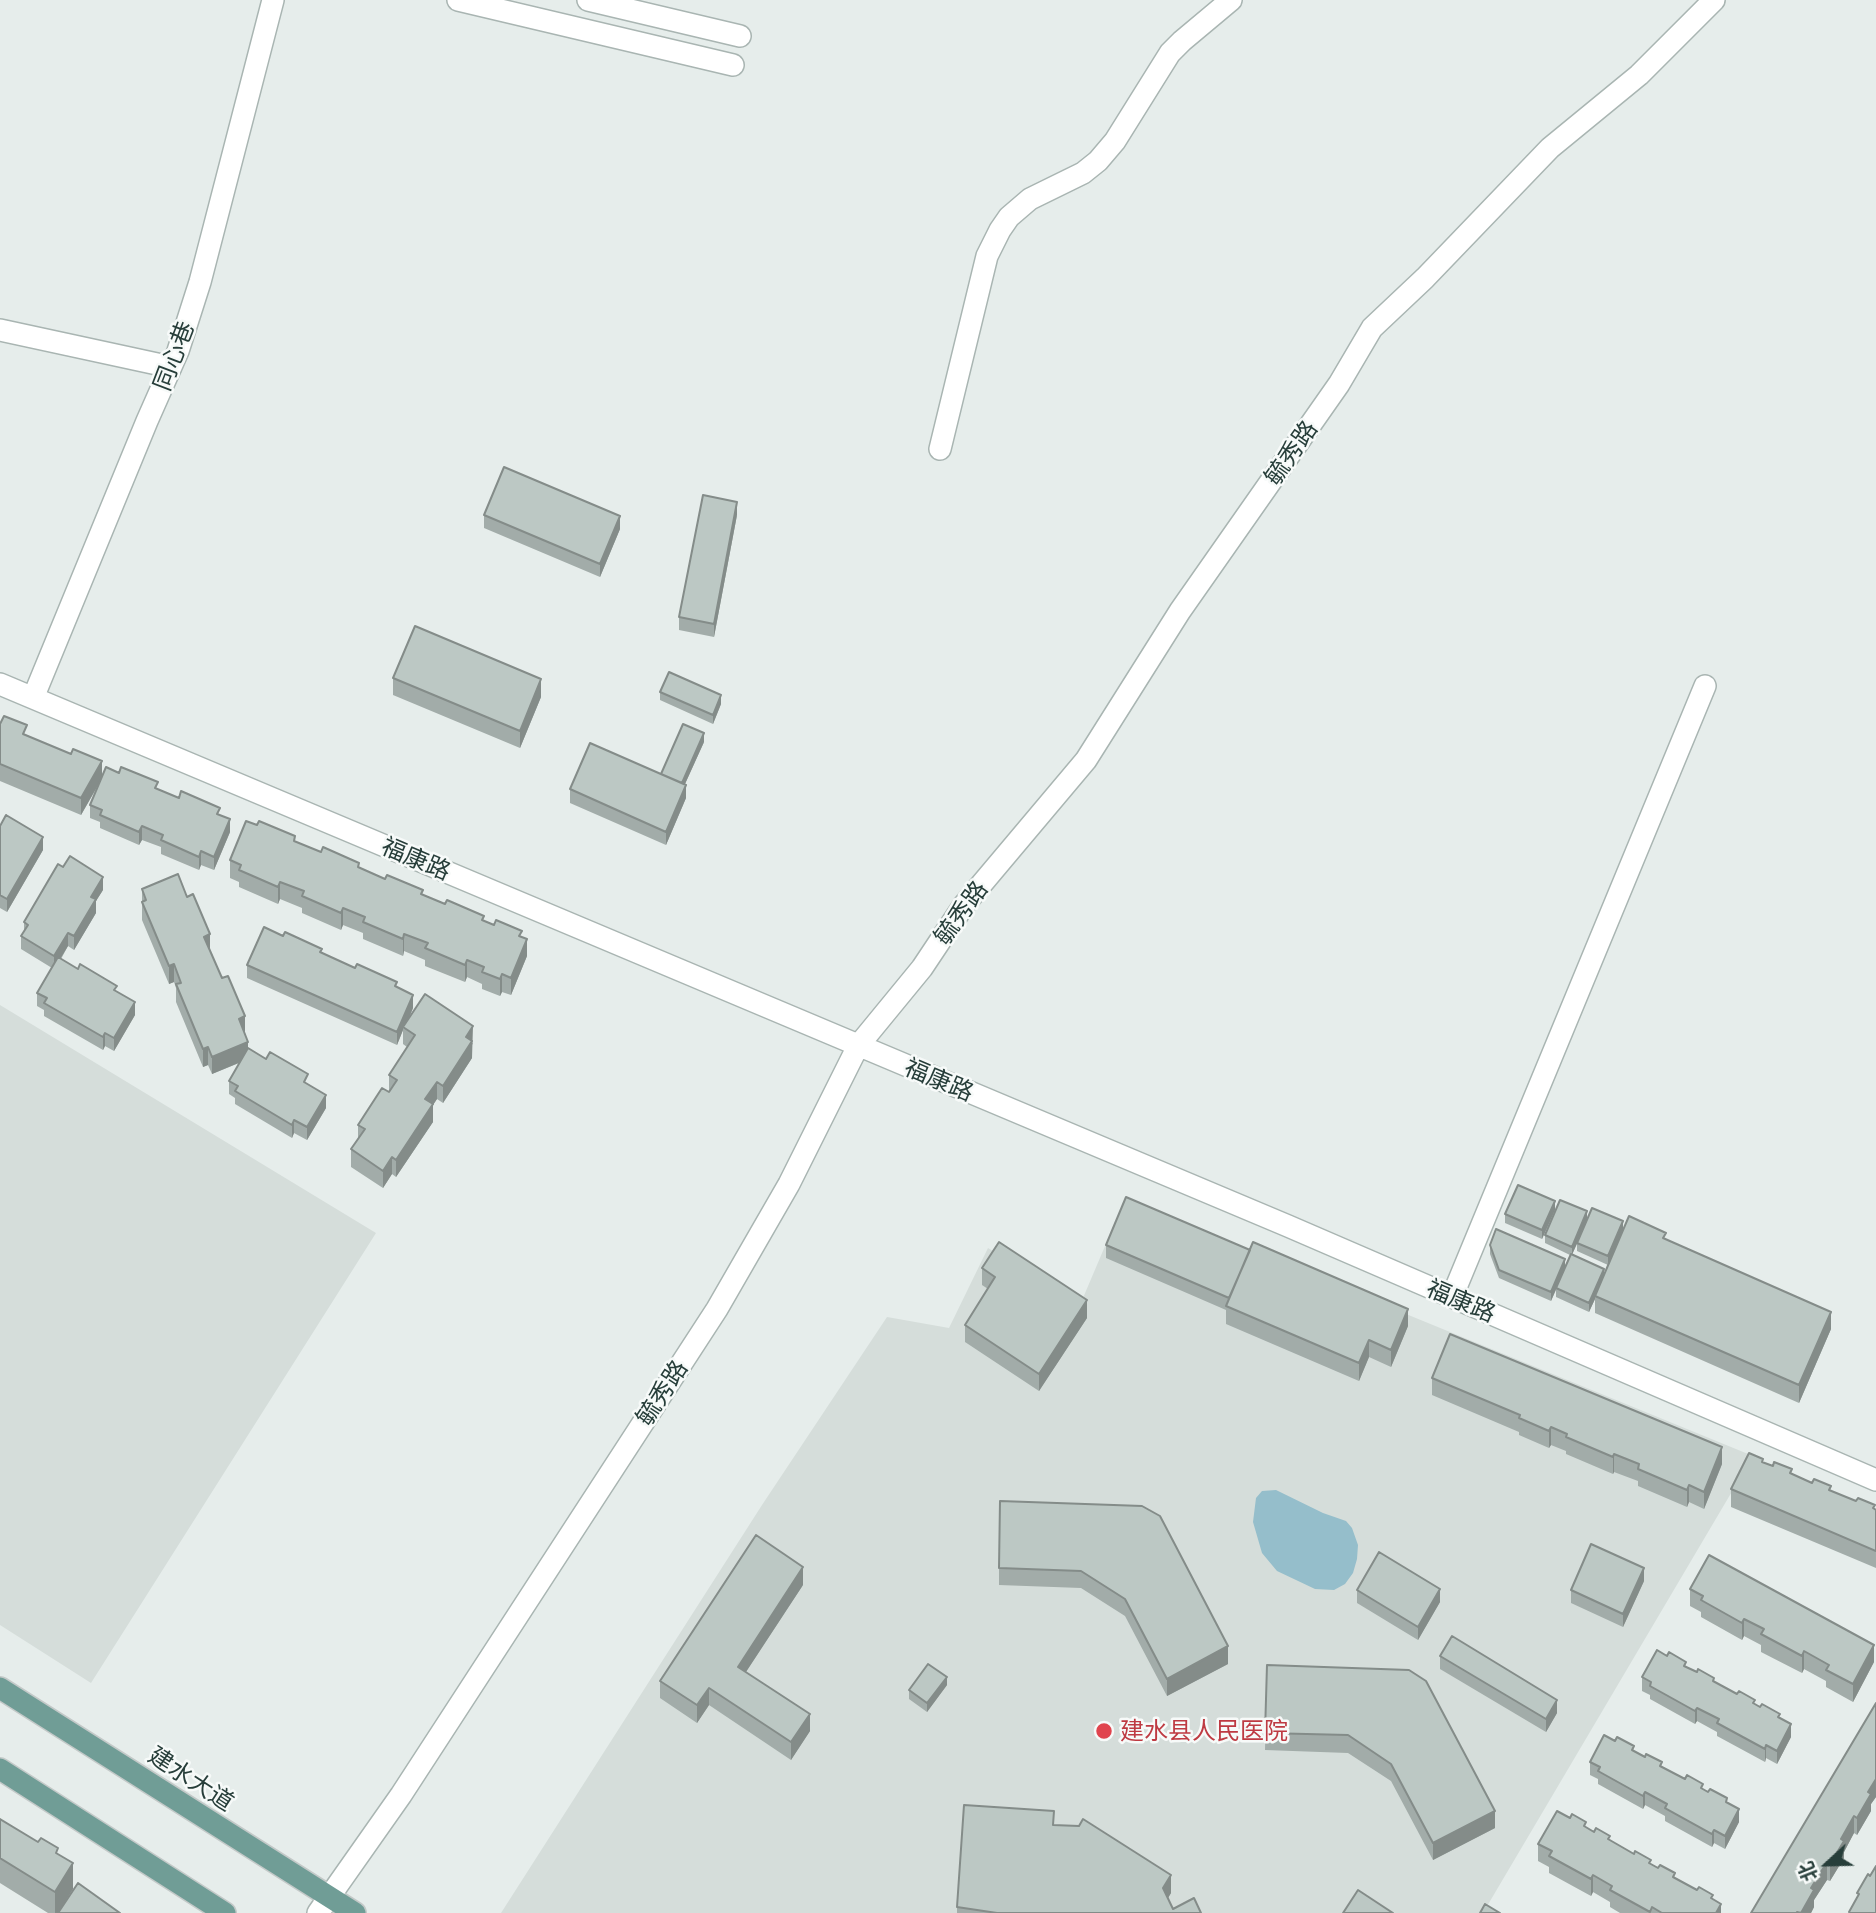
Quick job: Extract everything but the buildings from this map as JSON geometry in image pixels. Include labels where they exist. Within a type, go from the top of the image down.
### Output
[{"type":"main road","name":"建水大道","points":[[0,1688],[324,1905],[355,1913]]},
{"type":"main road","points":[[0,1769],[225,1913]]},
{"type":"street","name":"同心巷","points":[[33,698],[178,351],[200,282],[273,0]]},
{"type":"street","points":[[458,0],[733,65]]},
{"type":"street","points":[[588,0],[740,36]]},
{"type":"street","points":[[940,449],[987,256],[1000,230],[1030,199],[1083,173],[1098,161],[1115,141],[1170,53],[1231,0]]},
{"type":"street","name":"毓秀路","points":[[324,1905],[401,1795],[717,1309],[789,1184],[858,1046],[922,968],[964,905],[1086,760],[1180,611],[1339,384],[1372,328],[1550,148],[1639,75],[1714,0]]},
{"type":"street","points":[[0,330],[171,367]]},
{"type":"street","name":"福康路","points":[[0,684],[1452,1297],[1876,1480]]},
{"type":"street","points":[[1452,1297],[1705,686]]},
{"type":"shaded area","points":[[0,1005],[376,1233],[91,1683],[0,1625]]},
{"type":"shaded area","name":"建水县人民医院","points":[[1125,1199],[1753,1456],[1483,1913],[501,1913],[762,1505],[887,1317],[949,1328],[988,1248],[1080,1305]]},
{"type":"water","points":[[1276,1490],[1346,1521],[1352,1528],[1358,1545],[1357,1559],[1353,1573],[1345,1584],[1334,1590],[1315,1589],[1277,1571],[1262,1553],[1253,1522],[1256,1498],[1262,1491]]},
{"type":"place","name":"建水县人民医院","points":[[1104,1731]]}]
